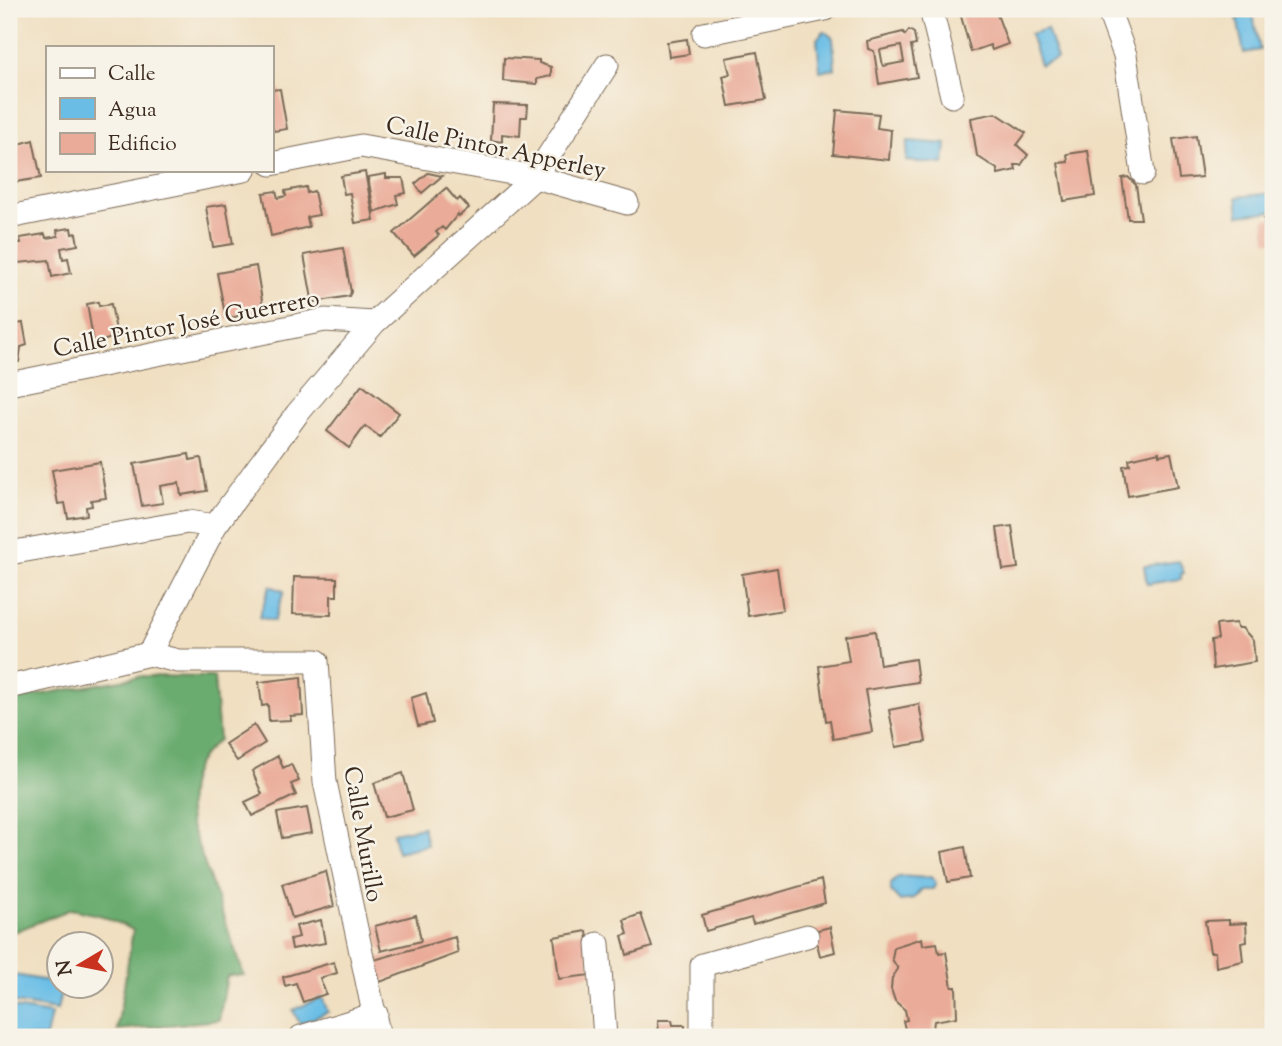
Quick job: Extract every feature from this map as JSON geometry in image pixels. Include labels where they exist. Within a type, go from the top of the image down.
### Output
[{"type":"street","points":[[704,34],[825,9]]},
{"type":"street","points":[[931,9],[952,96]]},
{"type":"street","points":[[1108,9],[1125,55],[1143,173]]},
{"type":"street","points":[[9,687],[149,654],[215,526],[297,414],[374,323],[535,177],[607,65]]},
{"type":"street","name":"Calle Pintor Apperley","points":[[273,164],[361,146],[535,177],[627,202]]},
{"type":"street","points":[[9,217],[234,172]]},
{"type":"street","name":"Calle Pintor José Guerrero","points":[[9,384],[325,320],[374,323]]},
{"type":"street","points":[[9,553],[188,522],[215,526]]},
{"type":"street","name":"Calle Murillo","points":[[149,654],[178,661],[317,661],[325,782],[346,894],[376,1014],[379,1037]]},
{"type":"street","points":[[702,1037],[702,965],[807,936]]},
{"type":"street","points":[[598,944],[605,1037]]},
{"type":"street","points":[[301,1037],[376,1014]]},
{"type":"green space","points":[[143,676],[214,677],[219,740],[202,757],[192,777],[190,823],[244,975],[227,976],[219,1020],[117,1030],[133,930],[103,916],[71,909],[9,934],[9,700]]},
{"type":"water","points":[[1253,15],[1260,50],[1244,53],[1237,18]]},
{"type":"water","points":[[1047,29],[1057,59],[1040,65],[1030,34]]},
{"type":"water","points":[[824,31],[833,38],[835,69],[820,71],[817,39]]},
{"type":"water","points":[[908,141],[946,144],[944,164],[906,161]]},
{"type":"water","points":[[1273,193],[1273,211],[1239,215],[1237,197]]},
{"type":"water","points":[[1179,561],[1184,573],[1181,574],[1181,579],[1147,584],[1144,566]]},
{"type":"water","points":[[270,586],[284,591],[274,621],[259,617]]},
{"type":"water","points":[[423,827],[427,845],[397,852],[393,833]]},
{"type":"water","points":[[898,877],[931,877],[936,883],[933,889],[922,889],[913,899],[900,901],[891,891],[891,884]]},
{"type":"water","points":[[9,974],[46,981],[46,1000],[59,1000],[57,1010],[9,1002]]},
{"type":"water","points":[[322,997],[328,1012],[300,1024],[293,1010]]},
{"type":"water","points":[[9,1007],[51,1014],[46,1037],[9,1037]]},
{"type":"building","points":[[959,9],[995,9],[1008,44],[992,50],[990,45],[971,52]]},
{"type":"building","points":[[909,30],[914,33],[916,45],[911,46],[917,77],[879,84],[874,51],[868,49],[867,41],[903,32],[905,35]],"holes":[[[901,46],[904,62],[883,66],[880,50]]]},
{"type":"building","points":[[687,39],[689,54],[669,57],[667,42]]},
{"type":"building","points":[[757,52],[766,100],[729,106],[723,76],[730,74],[726,58]]},
{"type":"building","points":[[504,58],[539,60],[539,63],[551,67],[551,76],[537,79],[537,84],[503,81]]},
{"type":"building","points":[[280,89],[287,129],[273,129],[273,90]]},
{"type":"building","points":[[493,104],[528,105],[527,117],[521,117],[520,136],[502,134],[502,142],[491,140]]},
{"type":"building","points":[[837,110],[879,114],[877,128],[891,130],[889,160],[833,154]]},
{"type":"building","points":[[996,113],[1026,133],[1017,145],[1028,155],[1021,165],[1015,165],[1016,170],[998,174],[997,169],[977,156],[971,118]]},
{"type":"building","points":[[1196,136],[1202,177],[1179,179],[1173,139]]},
{"type":"building","points":[[33,140],[41,178],[9,183],[9,147]]},
{"type":"building","points":[[1088,151],[1095,196],[1064,201],[1058,163],[1068,162],[1067,154]]},
{"type":"building","points":[[365,172],[374,220],[355,223],[350,193],[344,194],[341,176]]},
{"type":"building","points":[[428,173],[442,176],[422,193],[415,184]]},
{"type":"building","points":[[386,174],[386,178],[403,178],[406,193],[396,195],[398,204],[374,212],[368,177]]},
{"type":"building","points":[[1128,177],[1136,185],[1141,219],[1128,219],[1122,178]]},
{"type":"building","points":[[306,187],[307,193],[314,191],[319,215],[307,217],[309,227],[271,236],[263,193],[276,191],[278,198],[286,196],[285,191]]},
{"type":"building","points":[[446,188],[457,201],[460,198],[469,208],[459,216],[458,214],[445,230],[442,227],[436,232],[439,235],[414,256],[394,233]]},
{"type":"building","points":[[226,204],[233,244],[213,247],[206,207]]},
{"type":"building","points":[[1273,218],[1273,242],[1266,241],[1264,219]]},
{"type":"building","points":[[71,228],[72,234],[76,233],[78,245],[61,248],[63,259],[68,258],[71,273],[52,277],[49,260],[18,263],[15,244],[21,243],[20,238],[45,234],[46,238],[58,236],[57,230]]},
{"type":"building","points":[[343,248],[351,292],[349,296],[315,302],[312,299],[304,255]]},
{"type":"building","points":[[256,266],[264,312],[246,315],[246,310],[238,312],[239,316],[226,319],[217,273]]},
{"type":"building","points":[[98,302],[99,306],[111,304],[117,336],[94,344],[87,304]]},
{"type":"building","points":[[23,323],[27,345],[21,347],[19,362],[9,364],[9,325]]},
{"type":"building","points":[[362,385],[399,413],[380,437],[365,426],[349,448],[327,431]]},
{"type":"building","points":[[1159,452],[1159,455],[1171,453],[1178,487],[1128,496],[1123,466],[1130,465],[1129,459]]},
{"type":"building","points":[[189,454],[190,460],[201,458],[207,491],[181,495],[179,483],[160,486],[163,503],[142,506],[134,464]]},
{"type":"building","points":[[100,462],[106,498],[91,500],[92,506],[86,507],[87,515],[68,518],[65,503],[58,504],[52,470]]},
{"type":"building","points":[[1012,526],[1018,568],[1003,570],[997,528]]},
{"type":"building","points":[[777,568],[783,610],[748,616],[742,574]]},
{"type":"building","points":[[294,577],[337,578],[337,596],[331,596],[331,615],[293,614]]},
{"type":"building","points":[[1236,623],[1237,628],[1242,628],[1253,640],[1255,662],[1213,669],[1211,640],[1218,639],[1216,625]]},
{"type":"building","points":[[875,631],[880,665],[915,659],[918,682],[865,690],[872,732],[833,739],[830,720],[826,721],[819,666],[849,661],[845,636]]},
{"type":"building","points":[[301,677],[303,715],[290,716],[291,720],[269,721],[268,705],[262,706],[259,682]]},
{"type":"building","points":[[426,693],[433,723],[418,726],[411,698]]},
{"type":"building","points":[[919,704],[926,742],[896,747],[889,710]]},
{"type":"building","points":[[254,725],[265,743],[237,761],[225,744]]},
{"type":"building","points":[[278,756],[283,768],[291,764],[299,781],[291,784],[296,795],[252,816],[245,802],[262,794],[252,771]]},
{"type":"building","points":[[403,773],[413,810],[384,817],[374,783]]},
{"type":"building","points":[[307,808],[312,833],[282,838],[277,813]]},
{"type":"building","points":[[965,847],[970,878],[948,882],[942,852]]},
{"type":"building","points":[[326,871],[334,906],[292,918],[282,884]]},
{"type":"building","points":[[821,880],[825,903],[753,924],[751,918],[706,931],[702,915]]},
{"type":"building","points":[[641,914],[652,947],[627,955],[622,936],[628,934],[624,920]]},
{"type":"building","points":[[416,915],[421,941],[381,951],[375,926]]},
{"type":"building","points":[[321,920],[325,943],[292,949],[290,939],[299,937],[296,926]]},
{"type":"building","points":[[1229,920],[1229,924],[1246,923],[1247,942],[1241,943],[1243,961],[1216,967],[1215,952],[1210,952],[1205,921]]},
{"type":"building","points":[[830,927],[835,952],[820,956],[814,931]]},
{"type":"building","points":[[587,931],[591,975],[559,979],[554,937]]},
{"type":"building","points":[[455,937],[458,953],[380,982],[374,960]]},
{"type":"building","points":[[922,938],[923,945],[937,943],[939,953],[946,952],[952,987],[956,987],[957,1017],[934,1021],[932,1037],[907,1037],[903,1021],[907,1020],[905,1010],[895,1001],[891,989],[892,978],[898,969],[892,959],[894,947]]},
{"type":"building","points":[[334,962],[337,973],[320,978],[326,994],[303,1002],[296,983],[285,986],[283,977]]},
{"type":"building","points":[[658,1020],[672,1020],[673,1025],[685,1025],[685,1037],[647,1037],[647,1034],[659,1034]]}]
